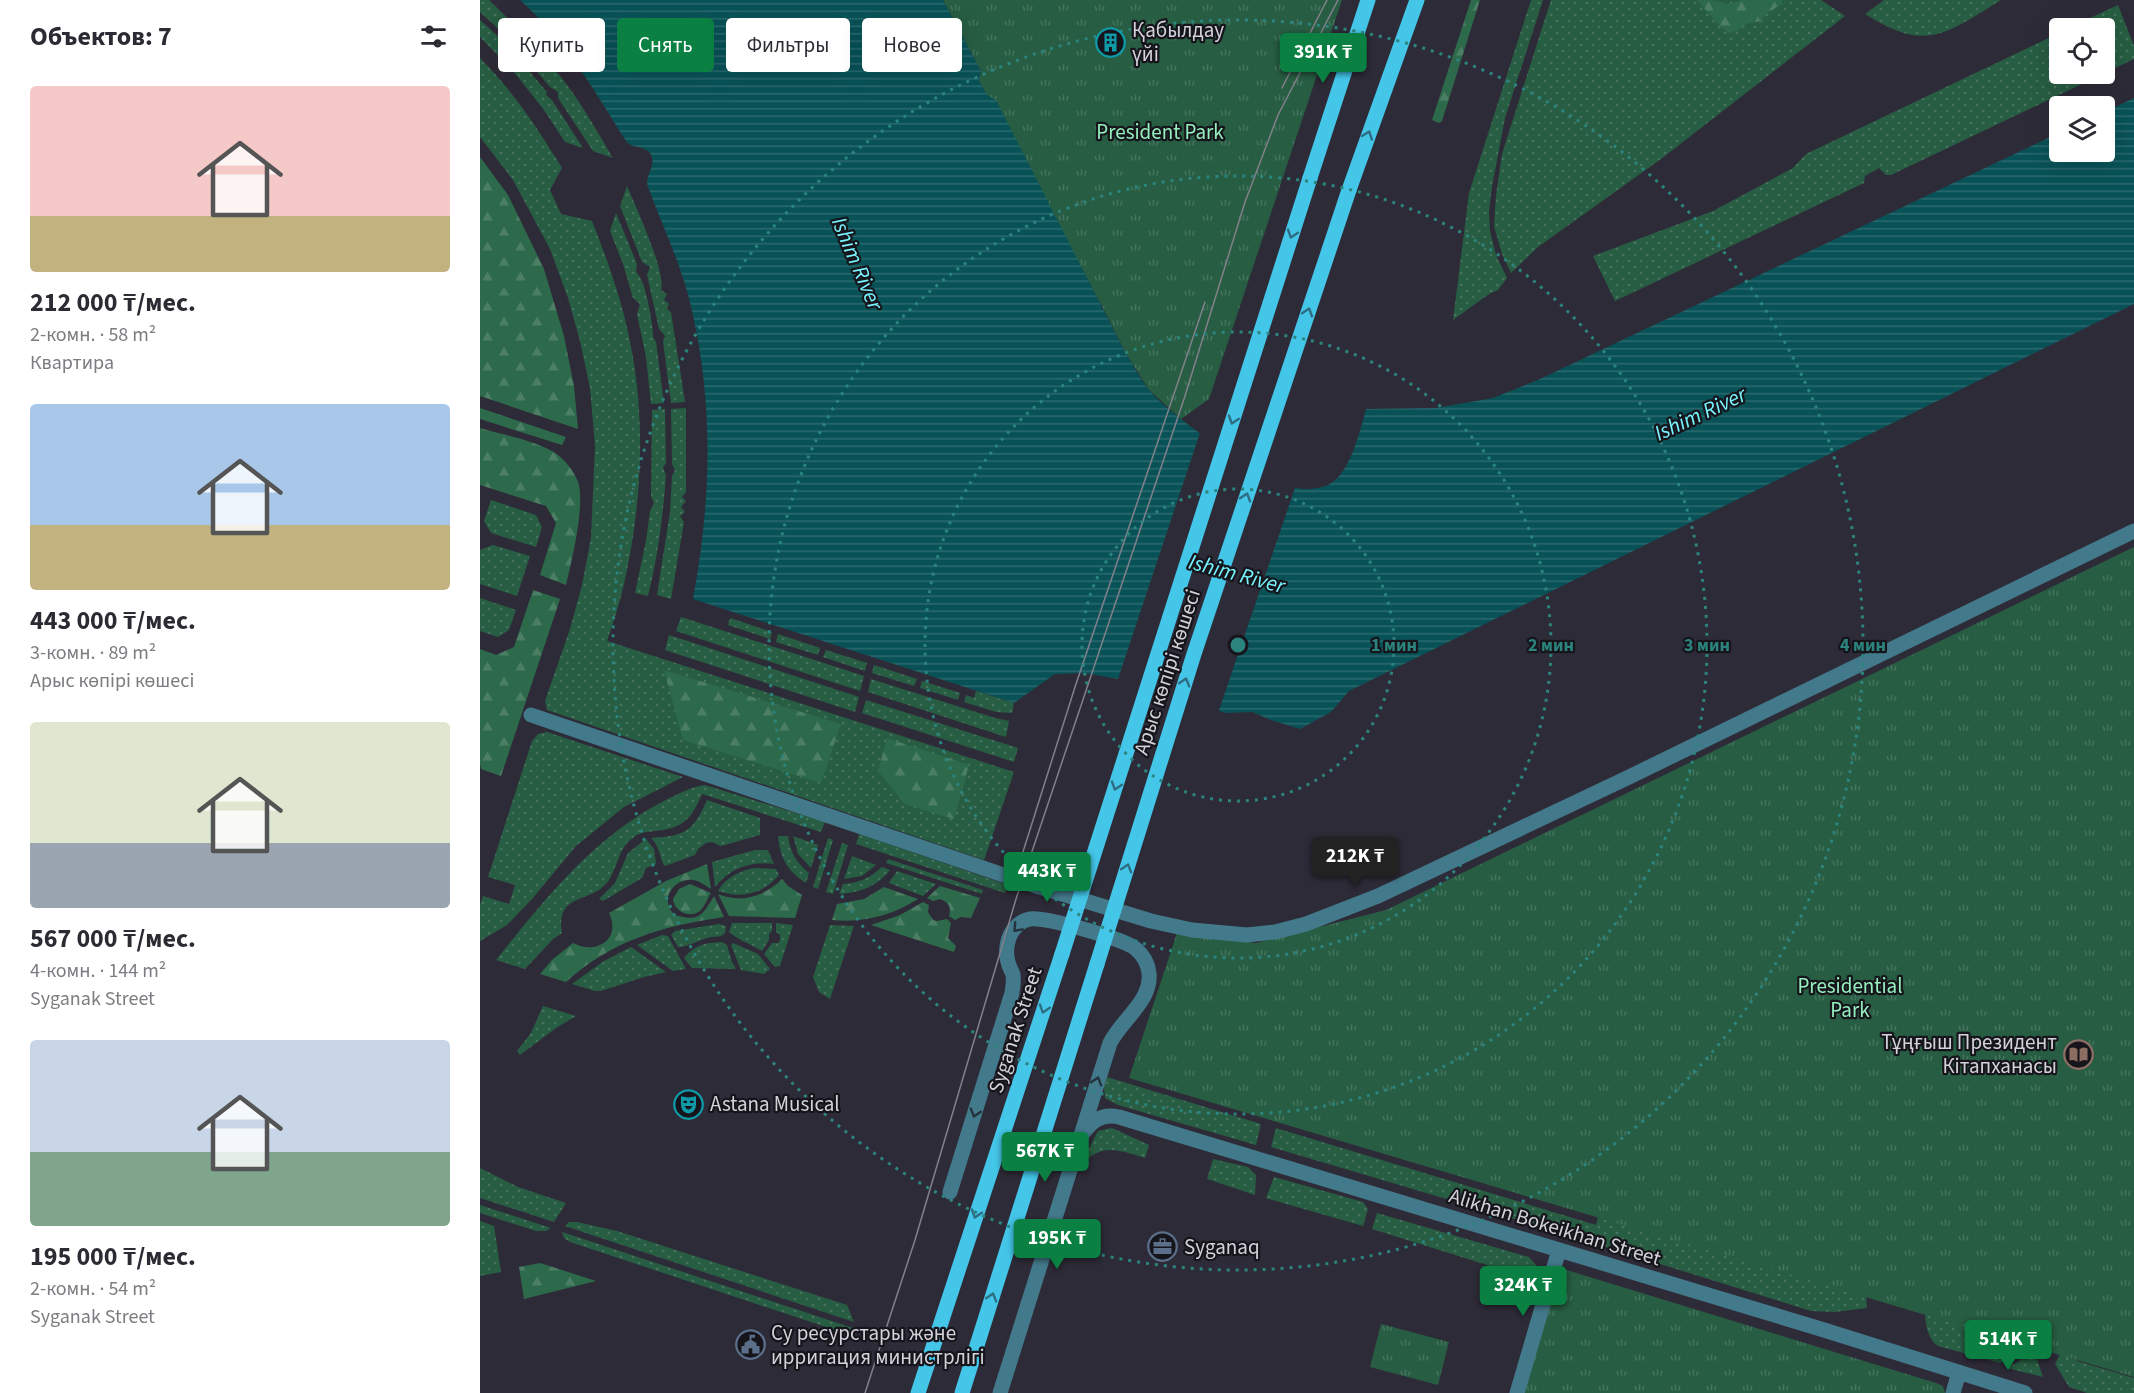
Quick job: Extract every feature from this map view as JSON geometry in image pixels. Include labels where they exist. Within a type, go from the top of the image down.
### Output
[{"type":"main road","name":"Арыс көпірі көшесі","points":[[1062,954],[1368,0]]},
{"type":"main road","name":"Арыс көпірі көшесі","points":[[962,1393],[1194,654],[1348,190],[1417,0]]},
{"type":"main road","name":"Syganak Street","points":[[918,1393],[1062,954]]},
{"type":"street","points":[[531,715],[1033,885],[1151,921],[1223,934],[1275,932],[1306,924],[1378,896],[1627,778],[2134,531]]},
{"type":"street","points":[[950,1192],[1012,993],[1013,974],[1007,954],[1009,937],[1013,929],[1029,919],[1058,922],[1135,947],[1147,963],[1149,974],[1146,994],[1117,1030],[1110,1043],[1000,1393]]},
{"type":"street","name":"Alikhan Bokeikhan Street","points":[[1080,1137],[1096,1119],[1111,1115],[2025,1393]]},
{"type":"street","points":[[1517,1393],[1559,1250]]},
{"type":"street","points":[[1953,1393],[1959,1372]]},
{"type":"green space","points":[[480,0],[489,0],[507,18],[498,18],[498,28],[480,12]]},
{"type":"green space","name":"President Park","points":[[943,0],[1342,0],[1209,399],[1181,419],[1149,390],[1125,352],[979,81],[981,71],[962,36],[962,18],[953,18]]},
{"type":"green space","points":[[1471,0],[1480,0],[1442,121],[1439,123],[1432,120]]},
{"type":"green space","points":[[1531,0],[1543,0],[1505,118],[1489,212],[1490,231],[1496,255],[1507,278],[1498,290],[1453,320],[1469,193]]},
{"type":"green space","points":[[1551,0],[1821,0],[1845,16],[1661,159],[1538,247],[1511,273],[1502,254],[1494,226],[1502,154]]},
{"type":"green space","points":[[1697,0],[1728,4],[1742,0],[1782,0],[1782,4],[1767,13],[1761,21],[1746,24],[1737,31],[1728,33]]},
{"type":"green space","points":[[1884,0],[2001,0],[1950,30],[1920,36],[1886,26],[1865,14]]},
{"type":"green space","points":[[2118,5],[2134,46],[2134,59],[2115,68],[2115,18],[2090,18]]},
{"type":"green space","points":[[480,20],[498,36],[498,56],[480,37]]},
{"type":"green space","points":[[2049,38],[2049,84],[2082,84],[2057,96],[2049,96],[2049,100],[1891,175],[1886,175],[1879,168],[1865,176],[1864,183],[1615,301],[1593,256],[1713,211],[1793,168],[1806,154]]},
{"type":"green space","points":[[480,58],[524,111],[562,168],[550,190],[561,214],[592,221],[615,285],[629,335],[639,410],[638,498],[624,584],[607,641],[1014,772],[984,860],[547,710],[545,701],[570,629],[591,538],[595,446],[590,388],[568,298],[550,249],[513,180],[480,137]]},
{"type":"green space","points":[[514,72],[530,72],[547,92],[546,95],[552,100],[583,148],[565,142],[544,110]]},
{"type":"green space","points":[[537,72],[557,72],[562,78],[613,158],[593,151],[558,98],[558,92],[550,87]]},
{"type":"green space","points":[[480,157],[508,195],[544,269],[564,336],[574,386],[578,429],[480,396]]},
{"type":"green space","points":[[627,186],[655,255],[662,282],[661,290],[667,294],[664,300],[669,304],[667,309],[671,312],[685,402],[671,403],[663,341],[665,336],[659,329],[647,275],[650,267],[642,262],[620,206]]},
{"type":"green space","points":[[616,213],[637,264],[636,271],[641,278],[647,299],[653,337],[656,342],[664,403],[651,404],[646,357],[637,314],[640,304],[633,298],[610,231]]},
{"type":"green space","points":[[480,408],[566,437],[562,445],[480,419]]},
{"type":"green space","points":[[686,408],[686,492],[682,497],[686,501],[681,507],[685,512],[680,516],[684,522],[671,599],[657,595],[670,512],[672,476],[675,470],[672,464],[671,409]]},
{"type":"green space","points":[[665,409],[666,463],[663,468],[666,475],[665,490],[662,521],[648,596],[635,593],[650,511],[654,503],[651,496],[652,410]]},
{"type":"green space","points":[[480,428],[531,442],[550,450],[565,461],[576,477],[579,485],[580,508],[577,535],[566,585],[540,575],[556,523],[546,506],[480,485]]},
{"type":"green space","points":[[491,500],[536,515],[542,527],[536,547],[491,533],[484,521]]},
{"type":"green space","points":[[493,545],[530,556],[517,596],[480,584],[480,550]]},
{"type":"green space","name":"Presidential Park","points":[[2134,547],[2134,1377],[1129,1078],[1177,933],[1256,943],[1386,910]]},
{"type":"green space","points":[[533,590],[560,599],[501,776],[481,769],[480,764],[480,649],[496,655],[514,647]]},
{"type":"green space","points":[[480,598],[516,610],[509,630],[498,637],[480,631]]},
{"type":"green space","points":[[681,617],[864,676],[860,691],[676,631]]},
{"type":"green space","points":[[730,618],[772,632],[770,639],[728,625]]},
{"type":"green space","points":[[778,634],[820,648],[818,655],[776,642]]},
{"type":"green space","points":[[669,635],[859,697],[855,712],[665,650]]},
{"type":"green space","points":[[826,650],[867,663],[865,671],[823,657]]},
{"type":"green space","points":[[874,665],[917,679],[914,686],[872,673]]},
{"type":"green space","points":[[664,670],[841,724],[821,783],[683,740]]},
{"type":"green space","points":[[871,679],[1009,721],[1006,737],[868,692]]},
{"type":"green space","points":[[922,681],[960,693],[958,700],[920,688]]},
{"type":"green space","points":[[976,691],[1014,703],[1012,713],[996,712],[964,702],[966,695],[974,698]]},
{"type":"green space","points":[[866,700],[1018,748],[1014,762],[862,713]]},
{"type":"green space","points":[[547,732],[683,777],[624,807],[576,846],[507,925],[480,941],[480,904],[483,896],[509,904],[515,885],[488,877],[532,741],[538,734]]},
{"type":"green space","points":[[887,738],[969,765],[954,819],[905,804],[878,771]]},
{"type":"green space","points":[[705,785],[825,822],[821,832],[702,794],[690,816],[680,825],[666,830],[641,833],[629,841],[621,852],[609,880],[594,893],[569,904],[561,920],[562,933],[553,939],[525,969],[496,960],[571,872],[613,834],[662,802],[688,789]]},
{"type":"green space","points":[[707,800],[760,818],[760,835],[721,846],[712,842],[706,843],[698,849],[695,855],[665,866],[651,838],[680,834],[692,826]]},
{"type":"green space","points":[[859,834],[1008,885],[1005,893],[856,844]]},
{"type":"green space","points":[[778,836],[788,836],[794,856],[809,873],[806,883],[794,874],[786,863]]},
{"type":"green space","points":[[793,836],[818,845],[811,868],[798,854]]},
{"type":"green space","points":[[828,838],[833,840],[818,889],[813,887]]},
{"type":"green space","points":[[646,839],[654,849],[656,864],[646,868],[642,878],[603,901],[599,899],[615,883],[628,853]]},
{"type":"green space","points":[[842,843],[848,845],[833,894],[826,892]]},
{"type":"green space","points":[[755,850],[768,850],[774,864],[765,863],[742,867],[727,875],[715,887],[712,862]]},
{"type":"green space","points":[[852,856],[876,865],[862,876],[844,879]]},
{"type":"green space","points":[[888,859],[983,890],[982,894],[886,863]]},
{"type":"green space","points":[[707,864],[711,889],[698,881],[686,880],[674,886],[670,891],[668,903],[675,915],[690,918],[703,913],[714,896],[724,917],[680,925],[639,937],[602,955],[566,982],[540,974],[552,960],[573,943],[590,947],[604,943],[612,931],[609,913],[666,881]]},
{"type":"green space","points":[[882,867],[890,870],[874,884],[854,892],[839,894],[843,884],[864,879]]},
{"type":"green space","points":[[754,868],[776,869],[779,875],[766,887],[752,893],[735,895],[718,891],[733,876]]},
{"type":"green space","points":[[897,871],[936,884],[923,896],[889,883]]},
{"type":"green space","points":[[782,879],[802,895],[795,918],[729,916],[718,894],[735,898],[752,897],[768,890]]},
{"type":"green space","points":[[690,884],[711,893],[700,911],[687,914],[676,907],[673,899],[679,889]]},
{"type":"green space","points":[[940,886],[980,898],[971,918],[961,917],[955,920],[949,916],[949,905],[940,899],[933,901],[927,898]]},
{"type":"green space","points":[[884,887],[918,899],[898,910],[876,917],[832,920],[837,904],[864,899]]},
{"type":"green space","points":[[923,902],[929,905],[928,912],[933,920],[947,919],[951,923],[948,938],[956,946],[954,952],[871,925],[900,915]]},
{"type":"green space","points":[[732,923],[772,923],[769,940],[762,951],[729,932]]},
{"type":"green space","points":[[776,923],[793,925],[780,966],[775,967],[764,954],[772,943],[778,943],[780,940],[780,935],[776,932]]},
{"type":"green space","points":[[719,924],[726,926],[723,935],[686,946],[678,947],[671,935],[675,931]]},
{"type":"green space","points":[[830,925],[854,926],[830,999],[819,992],[813,977]]},
{"type":"green space","points":[[662,935],[668,936],[686,969],[673,971],[637,945]]},
{"type":"green space","points":[[722,942],[727,945],[736,969],[692,968],[684,958],[700,945]]},
{"type":"green space","points":[[733,943],[758,954],[770,969],[764,974],[741,970],[731,945]]},
{"type":"green space","points":[[631,947],[666,972],[601,991],[572,984],[604,961]]},
{"type":"green space","points":[[543,1006],[576,1016],[520,1055],[517,1051],[531,1033]]},
{"type":"green space","points":[[1107,1077],[1261,1124],[1256,1145],[1118,1105],[1105,1098],[1104,1087]]},
{"type":"green space","points":[[1112,1128],[1149,1145],[1145,1158],[1111,1150],[1095,1154],[1080,1166],[1098,1131]]},
{"type":"green space","points":[[1276,1128],[1596,1225],[1598,1217],[1866,1294],[1867,1308],[1835,1312],[1811,1311],[1538,1226],[1271,1147]]},
{"type":"green space","points":[[1213,1159],[1248,1167],[1256,1175],[1255,1195],[1207,1179]]},
{"type":"green space","points":[[480,1168],[518,1187],[566,1203],[554,1222],[480,1198]]},
{"type":"green space","points":[[1274,1177],[1363,1202],[1368,1209],[1363,1226],[1266,1198]]},
{"type":"green space","points":[[480,1205],[551,1228],[546,1231],[536,1231],[480,1213]]},
{"type":"green space","points":[[1377,1213],[1529,1257],[1538,1267],[1535,1280],[1372,1229]]},
{"type":"green space","points":[[480,1221],[494,1226],[501,1272],[480,1276]]},
{"type":"green space","points":[[569,1222],[617,1231],[847,1305],[854,1322],[565,1226]]},
{"type":"green space","points":[[562,1232],[856,1329],[856,1332],[853,1335],[844,1333],[570,1242],[564,1238]]},
{"type":"green space","points":[[540,1263],[596,1281],[524,1299],[519,1267]]},
{"type":"green space","points":[[1560,1268],[1936,1383],[1943,1386],[1945,1393],[1523,1393]]},
{"type":"green space","points":[[1925,1314],[2030,1346],[2022,1354],[2000,1363],[1938,1346],[1928,1332]]},
{"type":"green space","points":[[1381,1324],[1449,1342],[1438,1385],[1370,1367]]},
{"type":"green space","points":[[2069,1337],[2078,1339],[2071,1358],[2134,1378],[2134,1393],[2087,1393],[2069,1387],[2055,1364]]},
{"type":"green space","points":[[2028,1356],[2037,1359],[2043,1377],[2007,1368]]},
{"type":"water","name":"Ishim River","points":[[520,0],[943,0],[953,18],[862,18],[862,72],[962,72],[962,36],[981,71],[979,81],[987,95],[996,100],[1125,352],[1146,386],[1176,415],[1241,461],[1263,474],[1296,488],[1321,487],[1336,480],[1353,451],[1366,409],[1436,408],[1493,398],[1540,379],[2049,138],[2049,162],[2115,162],[2115,107],[2134,98],[2134,304],[1349,691],[1331,712],[1300,729],[1252,712],[1226,713],[1124,680],[1084,673],[1055,674],[1014,703],[693,599],[704,527],[708,455],[704,383],[688,295],[647,183],[652,157],[647,151],[626,141],[581,72],[605,72],[605,18],[538,18]]},
{"type":"pier","points":[[1201,430],[1274,477],[1296,485],[1218,713],[1117,682]]},
{"type":"tram line","points":[[1282,88],[1327,0]]},
{"type":"tram line","points":[[865,1393],[915,1240],[1016,899],[1184,399],[1245,202],[1278,115],[1338,0]]},
{"type":"tram line","points":[[1022,855],[1075,687],[1205,302]]},
{"type":"place","name":"Қабылдау үйі","points":[[1111,42]]},
{"type":"place","name":"Тұңғыш Президент Кітапханасы","points":[[2078,1054]]},
{"type":"place","name":"Astana Musical","points":[[689,1104]]},
{"type":"place","name":"Syganaq","points":[[1163,1247]]},
{"type":"place","name":"Су ресурстары және ирригация министрлігі","points":[[750,1345]]}]
